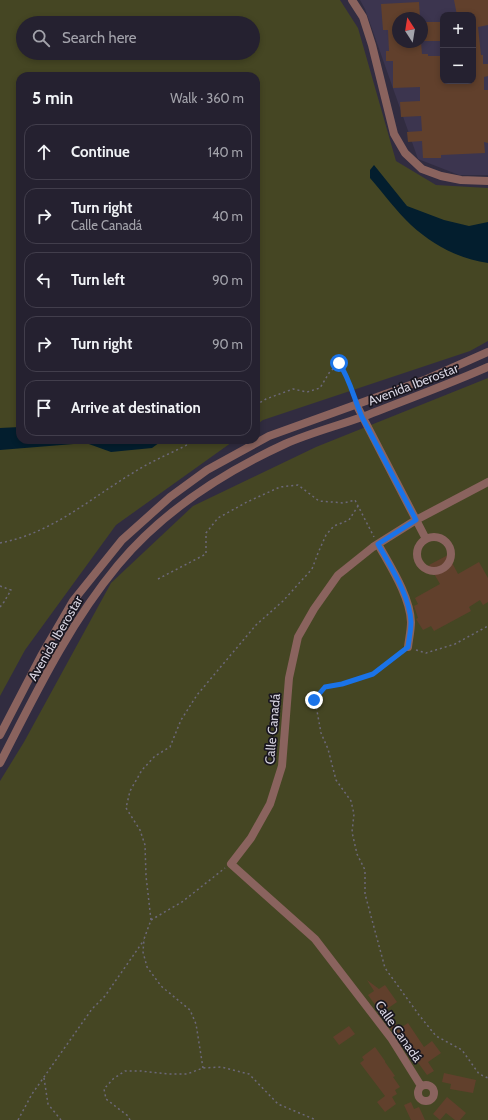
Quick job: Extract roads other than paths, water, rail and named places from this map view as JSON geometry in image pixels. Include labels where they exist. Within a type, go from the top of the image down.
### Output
[{"type":"street","points":[[352,0],[363,17],[372,45],[394,134],[405,153],[422,169],[441,176],[461,180],[488,181]]},
{"type":"street","name":"Avenida Iberostar","points":[[260,441],[286,429],[426,379],[488,352]]},
{"type":"street","name":"Avenida Iberostar","points":[[0,763],[68,635],[88,604],[118,564],[152,530],[177,508],[215,481],[260,456],[305,436],[362,417],[488,367]]},
{"type":"street","points":[[356,404],[426,539]]},
{"type":"street","name":"Avenida Iberostar","points":[[0,734],[41,656],[70,606],[122,540],[170,497],[207,470],[253,444]]},
{"type":"street","name":"Calle Canadá","points":[[421,1086],[391,1038],[315,938],[231,864],[251,838],[270,804],[282,766],[289,678],[298,637],[314,609],[338,575],[378,544],[416,520],[488,482]]},
{"type":"street","points":[[437,537],[442,539],[450,547],[451,558],[449,563],[441,570],[435,572],[424,569],[417,559],[418,548],[426,539],[437,537]]},
{"type":"street","points":[[378,544],[396,576],[407,603],[411,622],[408,647]]},
{"type":"water","points":[[374,165],[407,206],[444,220],[469,226],[488,222],[488,263],[467,258],[447,250],[437,245],[419,232],[395,208],[370,178],[370,170]]},
{"type":"water","points":[[16,427],[16,444],[74,444],[0,450],[0,428]]},
{"type":"water","points":[[89,444],[158,444],[152,448],[111,452]]}]
